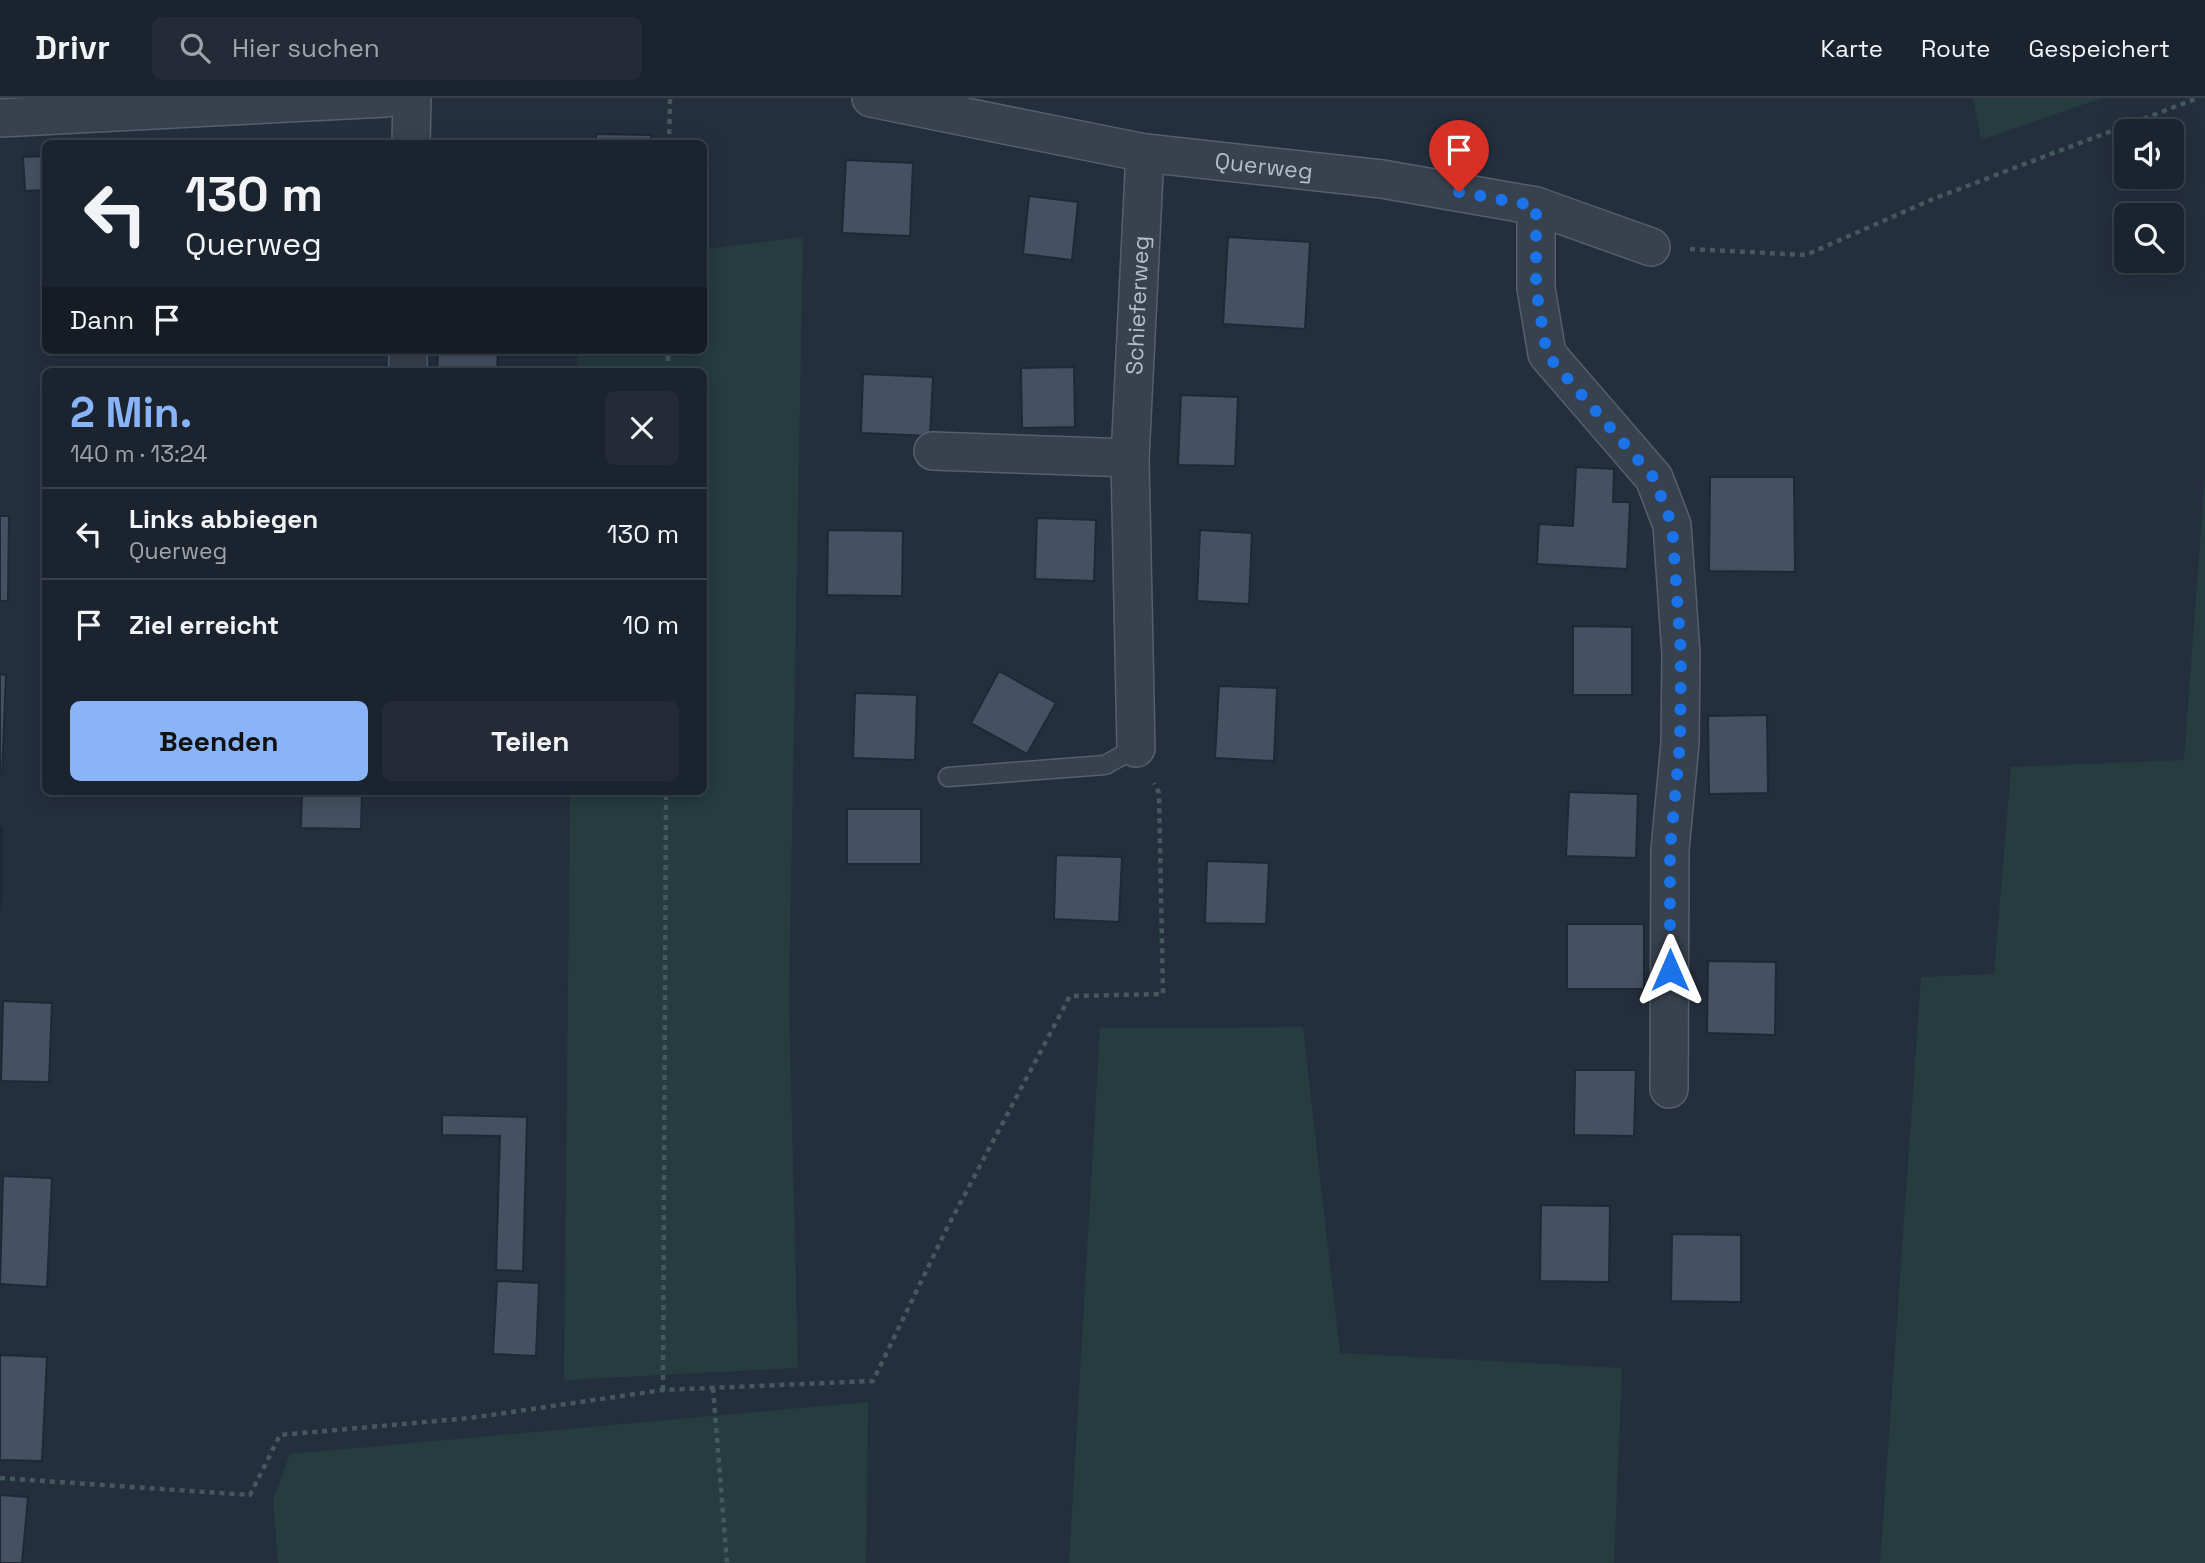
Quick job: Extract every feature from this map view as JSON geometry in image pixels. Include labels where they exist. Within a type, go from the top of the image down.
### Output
[{"type":"street","points":[[0,118],[386,98]]},
{"type":"street","points":[[411,140],[412,98]]},
{"type":"street","name":"Querweg","points":[[871,98],[1145,153],[1382,179],[1536,206],[1651,247]]},
{"type":"street","name":"Schieferweg","points":[[1136,748],[1130,458],[1145,153]]},
{"type":"street","points":[[1536,206],[1536,288],[1547,355],[1654,478],[1672,525],[1681,654],[1680,743],[1670,850],[1669,1089]]},
{"type":"street","points":[[933,451],[1130,458]]},
{"type":"lane","points":[[948,777],[1105,765],[1136,748]]},
{"type":"path","points":[[669,140],[670,98]]},
{"type":"path","points":[[1651,247],[1806,255],[1933,199],[2198,98]]},
{"type":"path","points":[[0,1478],[250,1495],[281,1435],[470,1418],[663,1390],[873,1381],[947,1228],[1070,996],[1163,994],[1159,793],[1136,748]]},
{"type":"path","points":[[663,1390],[666,795]]},
{"type":"path","points":[[713,1388],[727,1563]]},
{"type":"green space","points":[[1973,98],[2102,98],[1981,140]]},
{"type":"green space","points":[[803,237],[789,999],[798,1368],[564,1380],[570,795],[707,795],[707,368],[577,368],[577,354],[707,354],[707,249]]},
{"type":"green space","points":[[2205,475],[2205,1563],[1880,1563],[1921,977],[1994,974],[2011,767],[2184,760]]},
{"type":"green space","points":[[1303,1027],[1340,1353],[1622,1368],[1614,1563],[1069,1563],[1100,1028]]},
{"type":"green space","points":[[868,1402],[866,1563],[278,1563],[273,1500],[290,1454]]},
{"type":"building","points":[[596,134],[651,135],[651,140],[596,140]]},
{"type":"building","points":[[42,156],[42,190],[25,191],[23,157]]},
{"type":"building","points":[[846,160],[913,163],[910,236],[842,233]]},
{"type":"building","points":[[1029,196],[1078,202],[1072,260],[1023,254]]},
{"type":"building","points":[[1228,237],[1310,242],[1305,329],[1223,324]]},
{"type":"building","points":[[438,354],[498,354],[497,368],[437,368]]},
{"type":"building","points":[[1074,367],[1075,427],[1022,428],[1021,368]]},
{"type":"building","points":[[863,374],[933,377],[930,436],[861,433]]},
{"type":"building","points":[[1181,395],[1238,397],[1235,466],[1178,465]]},
{"type":"building","points":[[1576,467],[1614,469],[1613,502],[1630,502],[1627,569],[1537,564],[1539,524],[1573,526]]},
{"type":"building","points":[[1710,477],[1794,477],[1795,572],[1709,571]]},
{"type":"building","points":[[0,516],[9,516],[8,601],[0,601]]},
{"type":"building","points":[[1037,518],[1096,520],[1094,581],[1035,579]]},
{"type":"building","points":[[828,530],[903,531],[902,596],[827,595]]},
{"type":"building","points":[[1200,530],[1252,533],[1249,604],[1197,601]]},
{"type":"building","points":[[1573,626],[1632,627],[1632,695],[1573,695]]},
{"type":"building","points":[[999,671],[1056,703],[1027,754],[971,723]]},
{"type":"building","points":[[0,674],[6,675],[2,774],[0,774]]},
{"type":"building","points":[[1219,686],[1277,688],[1274,761],[1215,758]]},
{"type":"building","points":[[855,693],[917,695],[915,760],[853,758]]},
{"type":"building","points":[[1767,715],[1768,793],[1709,794],[1708,716]]},
{"type":"building","points":[[1569,792],[1638,794],[1636,858],[1566,856]]},
{"type":"building","points":[[302,795],[362,795],[361,829],[301,828]]},
{"type":"building","points":[[847,809],[921,809],[921,864],[847,864]]},
{"type":"building","points":[[2,827],[1,909],[0,909]]},
{"type":"building","points":[[1056,855],[1122,857],[1119,922],[1054,919]]},
{"type":"building","points":[[1207,861],[1269,863],[1266,924],[1205,923]]},
{"type":"building","points":[[1567,924],[1644,924],[1644,989],[1567,989]]},
{"type":"building","points":[[1708,961],[1776,962],[1775,1035],[1707,1033]]},
{"type":"building","points":[[3,1001],[52,1003],[49,1082],[1,1081]]},
{"type":"building","points":[[1575,1070],[1636,1070],[1634,1136],[1574,1135]]},
{"type":"building","points":[[442,1115],[527,1117],[523,1271],[496,1270],[500,1136],[442,1135]]},
{"type":"building","points":[[3,1176],[52,1178],[47,1287],[0,1284]]},
{"type":"building","points":[[1541,1205],[1610,1206],[1609,1282],[1540,1281]]},
{"type":"building","points":[[1672,1234],[1741,1235],[1741,1302],[1671,1301]]},
{"type":"building","points":[[497,1281],[539,1283],[536,1356],[493,1354]]},
{"type":"building","points":[[0,1355],[47,1357],[42,1461],[0,1460]]},
{"type":"building","points":[[0,1495],[28,1497],[22,1563],[0,1563]]},
{"type":"route","points":[[1459,192],[1536,206],[1536,288],[1547,355],[1654,478],[1672,525],[1681,654],[1680,743],[1670,850],[1670,970]]}]
